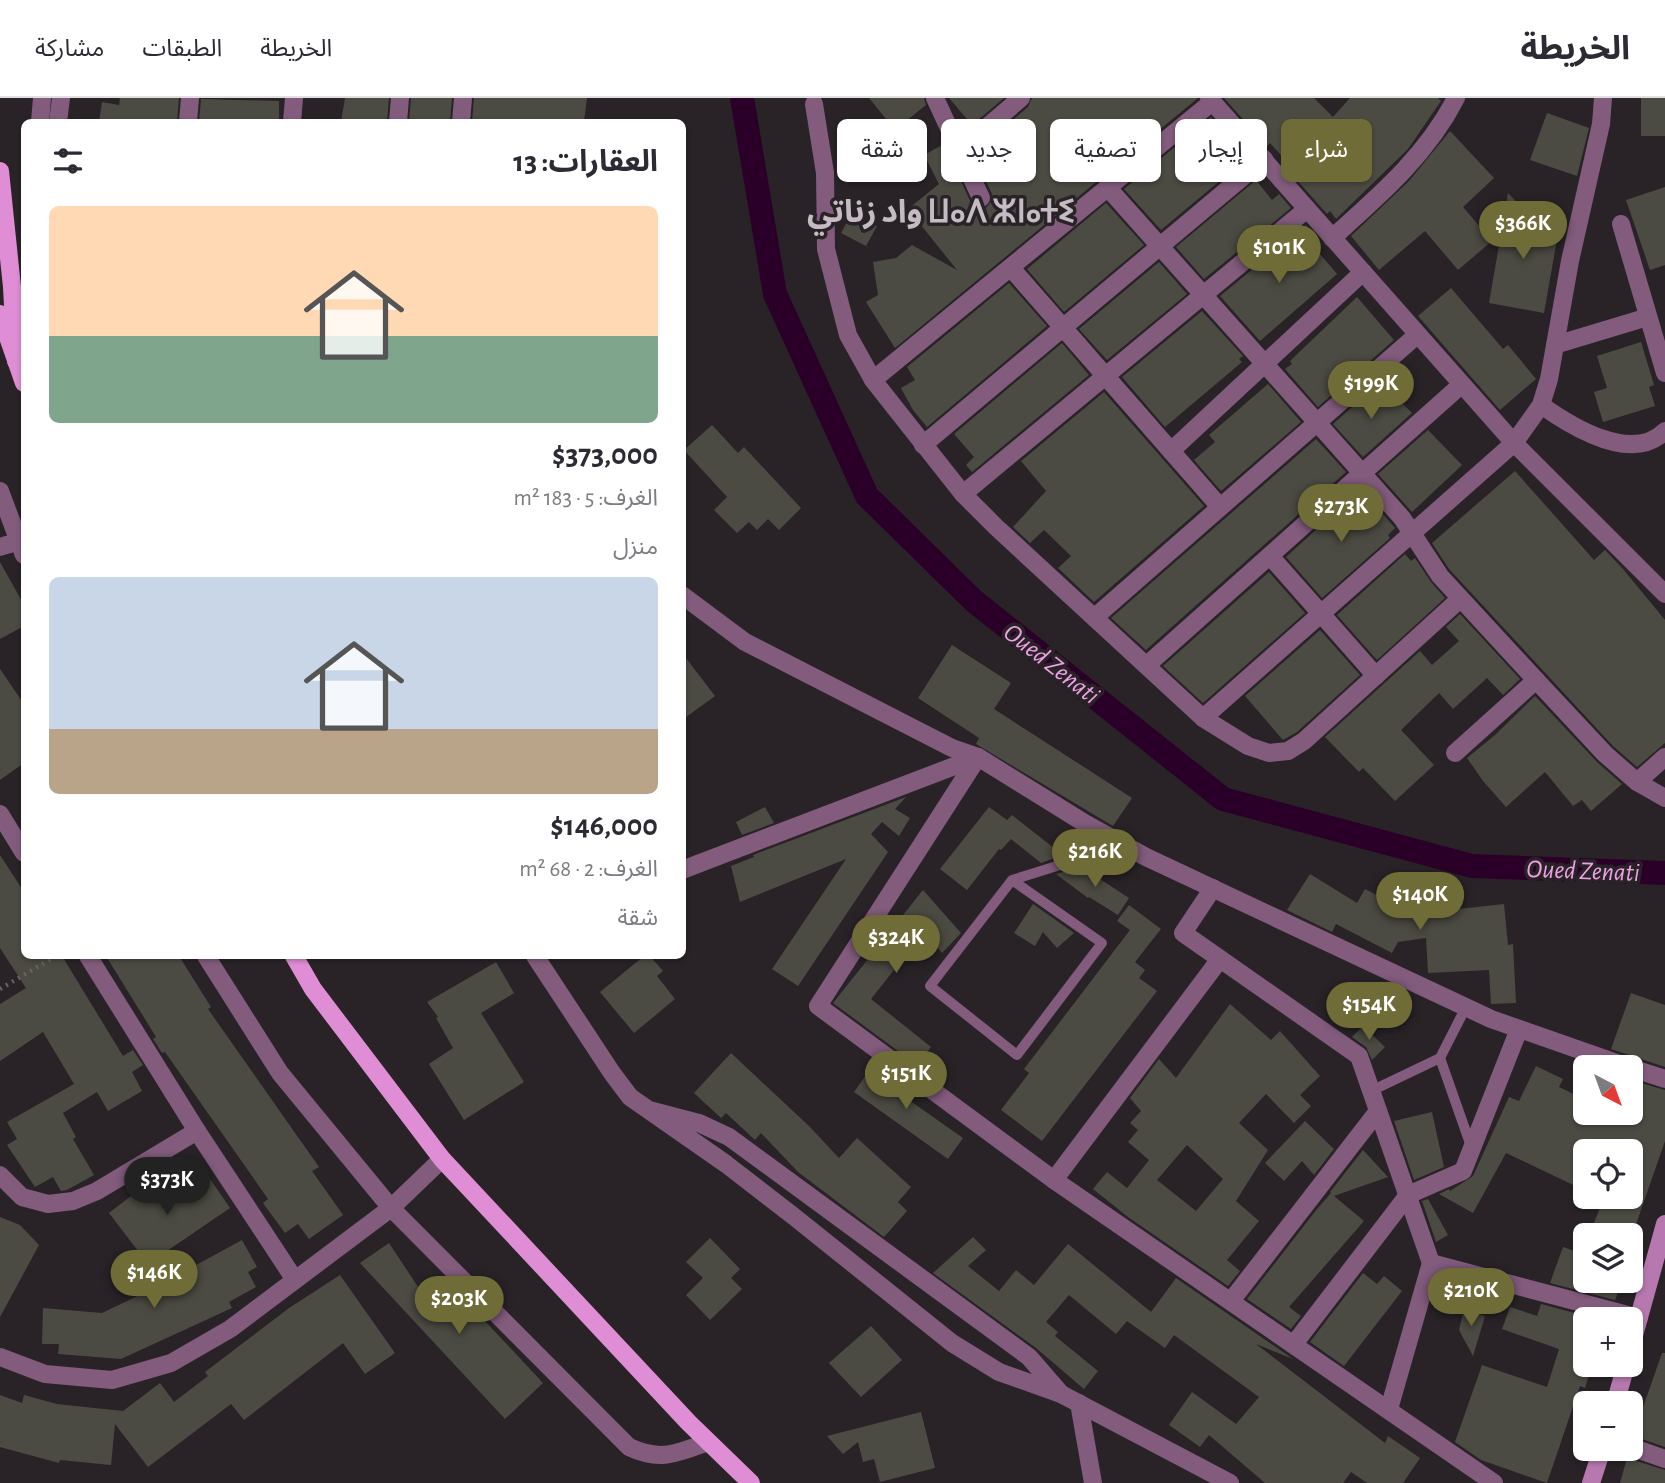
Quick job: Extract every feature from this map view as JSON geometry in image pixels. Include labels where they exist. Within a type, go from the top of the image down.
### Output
[{"type":"main road","points":[[0,170],[12,287],[16,360]]},
{"type":"main road","points":[[0,314],[21,374]]},
{"type":"main road","points":[[295,959],[313,989],[442,1158],[708,1442],[751,1483]]},
{"type":"street","points":[[40,119],[42,98]]},
{"type":"street","points":[[58,119],[61,98]]},
{"type":"street","points":[[188,119],[190,98]]},
{"type":"street","points":[[292,119],[294,98]]},
{"type":"street","points":[[398,119],[400,98]]},
{"type":"street","points":[[461,119],[463,98]]},
{"type":"street","points":[[935,98],[945,119]]},
{"type":"street","points":[[996,119],[1021,98]]},
{"type":"street","points":[[1203,718],[1514,443],[1541,405],[1549,379],[1570,261],[1601,124],[1603,98]]},
{"type":"street","points":[[1332,238],[1392,185],[1429,143],[1455,99]]},
{"type":"street","points":[[873,380],[1211,100],[1228,119]]},
{"type":"street","points":[[814,104],[825,173],[826,249],[848,335],[873,380],[963,494],[1203,718],[1248,746],[1269,753],[1288,751],[1304,741],[1460,599]]},
{"type":"street","points":[[1267,162],[1514,443],[1665,594]]},
{"type":"street","points":[[974,182],[981,198]]},
{"type":"street","points":[[923,445],[1237,182]]},
{"type":"street","points":[[1108,188],[1413,533],[1425,554],[1460,599],[1605,754],[1637,782],[1665,798]]},
{"type":"street","points":[[963,494],[1307,209]]},
{"type":"street","points":[[1621,224],[1665,373]]},
{"type":"street","points":[[1011,268],[1220,507]]},
{"type":"street","points":[[1171,451],[1363,272]]},
{"type":"street","points":[[1555,345],[1648,317]]},
{"type":"street","points":[[1095,617],[1417,335]]},
{"type":"street","points":[[1147,665],[1461,385]]},
{"type":"street","points":[[1541,405],[1564,421],[1615,442],[1635,445],[1645,443],[1655,440],[1665,430]]},
{"type":"street","points":[[0,491],[21,545]]},
{"type":"street","points":[[0,547],[21,548]]},
{"type":"street","points":[[1270,556],[1376,676]]},
{"type":"street","points":[[686,598],[746,642],[952,748],[978,757],[1086,824],[1146,857],[1491,1019],[1594,1055]]},
{"type":"street","points":[[1455,753],[1536,680]]},
{"type":"street","points":[[686,868],[978,757]]},
{"type":"street","points":[[978,757],[818,1006],[1054,1180],[1494,1483]]},
{"type":"street","points":[[1637,782],[1665,757]]},
{"type":"street","points":[[0,814],[21,848]]},
{"type":"street","points":[[1213,888],[1183,933],[1359,1056],[1432,1263],[1389,1409]]},
{"type":"street","points":[[90,959],[197,1131],[295,1280]]},
{"type":"street","points":[[208,959],[280,1073],[391,1208],[629,1447],[646,1455],[671,1455],[708,1442]]},
{"type":"street","points":[[537,959],[612,1073],[631,1097],[792,1214],[952,1343],[999,1372],[1061,1394],[1230,1483]]},
{"type":"street","points":[[1054,1180],[1220,959]]},
{"type":"street","points":[[1294,1344],[1408,1195],[1463,1171],[1519,1029]]},
{"type":"street","points":[[1643,1072],[1665,1079]]},
{"type":"street","points":[[649,1110],[699,1123],[729,1137],[1029,1357],[1061,1394]]},
{"type":"street","points":[[1231,1301],[1378,1111]]},
{"type":"street","points":[[0,1175],[22,1197],[48,1204],[73,1201],[97,1191],[197,1131]]},
{"type":"street","points":[[0,1357],[45,1374],[112,1380],[171,1363],[230,1329],[391,1208],[442,1158]]},
{"type":"street","points":[[1642,1307],[1665,1224]]},
{"type":"street","points":[[1432,1263],[1598,1307]]},
{"type":"street","points":[[1079,1403],[1093,1483]]},
{"type":"street","points":[[1643,1451],[1665,1459]]},
{"type":"street","points":[[1591,1483],[1598,1461]]},
{"type":"lane","points":[[1012,880],[1102,943],[1017,1055],[930,986],[1012,880],[1060,865],[1086,824]]},
{"type":"lane","points":[[1371,1091],[1440,1058],[1466,1007]]},
{"type":"lane","points":[[1440,1058],[1472,1149]]},
{"type":"path","points":[[0,989],[51,959]]},
{"type":"building","points":[[120,98],[179,98],[177,119],[99,119],[102,102],[119,105]]},
{"type":"building","points":[[345,98],[389,98],[387,119],[342,119]]},
{"type":"building","points":[[411,98],[452,98],[450,119],[409,119]]},
{"type":"building","points":[[474,98],[587,98],[584,119],[472,119]]},
{"type":"building","points":[[869,98],[924,98],[926,105],[909,119],[886,119]]},
{"type":"building","points":[[949,98],[1004,98],[979,119],[967,119]]},
{"type":"building","points":[[1032,98],[1198,98],[1161,129],[1161,119],[1050,119],[1050,182],[1096,182],[895,348],[866,302],[878,295],[873,262],[896,258],[912,245],[957,270],[908,209],[939,184],[927,161],[927,153],[941,146],[941,182],[961,182],[971,203],[979,209],[986,208],[992,200],[986,182],[1036,182],[1036,119],[1014,119],[1028,107]]},
{"type":"building","points":[[1224,98],[1314,98],[1333,117],[1350,98],[1438,98],[1441,101],[1408,149],[1336,219],[1330,211],[1327,214],[1299,182],[1372,182],[1372,119],[1281,119],[1281,155],[1270,143],[1267,146],[1267,119],[1243,119]]},
{"type":"building","points":[[1641,98],[1665,98],[1665,136],[1641,136]]},
{"type":"building","points":[[201,99],[279,101],[279,119],[199,119]]},
{"type":"building","points":[[1547,113],[1589,128],[1577,176],[1530,160]]},
{"type":"building","points":[[1450,131],[1494,178],[1463,207],[1492,241],[1458,270],[1425,231],[1379,270],[1351,236],[1409,181]]},
{"type":"building","points":[[1175,147],[1175,182],[1218,182],[1161,230],[1124,189],[1132,182],[1161,182],[1161,158]]},
{"type":"building","points":[[1254,182],[1258,182],[1272,200],[1279,194],[1291,208],[1204,279],[1176,247]]},
{"type":"building","points":[[1665,187],[1665,265],[1650,270],[1626,200]]},
{"type":"building","points":[[1508,193],[1528,214],[1527,222],[1559,228],[1544,313],[1489,303]]},
{"type":"building","points":[[1106,203],[1144,245],[1064,312],[1027,269]]},
{"type":"building","points":[[852,213],[877,226],[866,246],[841,233]]},
{"type":"building","points":[[1306,225],[1310,230],[1304,235],[1337,274],[1260,341],[1220,296]]},
{"type":"building","points":[[1159,262],[1187,294],[1107,360],[1079,329]]},
{"type":"building","points":[[1009,283],[1047,326],[927,427],[913,410],[901,388],[915,380],[907,367]]},
{"type":"building","points":[[1451,288],[1503,349],[1508,345],[1536,379],[1500,410],[1418,316]]},
{"type":"building","points":[[1357,297],[1394,340],[1318,407],[1285,369],[1292,364],[1290,361]]},
{"type":"building","points":[[1202,311],[1243,356],[1239,359],[1242,362],[1165,427],[1122,377]]},
{"type":"building","points":[[1641,342],[1654,385],[1649,387],[1655,406],[1603,422],[1594,392],[1607,388],[1597,356]]},
{"type":"building","points":[[1062,343],[1089,375],[972,472],[966,465],[974,457],[954,434]]},
{"type":"building","points":[[1268,384],[1301,422],[1221,491],[1194,460],[1215,442],[1209,435]]},
{"type":"building","points":[[1376,386],[1394,404],[1399,400],[1412,413],[1363,457],[1333,424]]},
{"type":"building","points":[[1104,392],[1204,506],[1094,602],[1058,568],[1071,556],[1044,530],[1030,543],[1013,527],[1046,491],[1021,461]]},
{"type":"building","points":[[712,425],[738,453],[744,447],[801,508],[779,530],[768,519],[757,530],[749,522],[737,533],[714,510],[727,497],[686,452],[686,448]]},
{"type":"building","points":[[1428,430],[1462,465],[1412,512],[1378,474]]},
{"type":"building","points":[[1316,439],[1346,472],[1146,650],[1111,618]]},
{"type":"building","points":[[1515,471],[1594,560],[1605,550],[1665,620],[1665,743],[1637,767],[1613,746],[1449,569],[1432,543]]},
{"type":"building","points":[[1361,489],[1395,528],[1388,535],[1390,538],[1322,598],[1286,557]]},
{"type":"building","points":[[1405,554],[1411,561],[1415,558],[1445,598],[1377,660],[1337,615]]},
{"type":"building","points":[[0,562],[21,600],[21,628],[0,639]]},
{"type":"building","points":[[1269,572],[1305,613],[1203,703],[1163,666]]},
{"type":"building","points":[[1460,614],[1520,679],[1503,695],[1487,678],[1453,709],[1439,693],[1401,730],[1434,765],[1395,801],[1363,768],[1359,772],[1325,737],[1420,651],[1432,665],[1459,641],[1446,627]]},
{"type":"building","points":[[1320,630],[1360,675],[1297,732],[1283,740],[1245,696]]},
{"type":"building","points":[[952,645],[1011,683],[994,709],[1132,798],[1113,826],[976,744],[979,738],[918,698]]},
{"type":"building","points":[[686,658],[715,696],[686,717]]},
{"type":"building","points":[[0,669],[21,700],[21,765],[0,780]]},
{"type":"building","points":[[1535,696],[1597,762],[1622,784],[1591,811],[1582,800],[1573,806],[1545,772],[1506,807],[1467,758]]},
{"type":"building","points":[[906,797],[895,809],[910,818],[899,836],[882,822],[871,834],[888,852],[798,986],[772,969],[846,859],[740,902],[731,866],[754,857],[753,855]]},
{"type":"building","points":[[765,807],[774,823],[742,835],[736,822]]},
{"type":"building","points":[[989,807],[1007,820],[1012,815],[1059,852],[1055,858],[1041,863],[1011,839],[999,849],[967,890],[940,869]]},
{"type":"building","points":[[0,855],[21,887],[21,959],[64,959],[123,1056],[133,1050],[143,1065],[132,1072],[142,1091],[108,1111],[97,1092],[63,1113],[76,1137],[73,1139],[94,1175],[67,1190],[61,1191],[53,1177],[35,1187],[7,1145],[17,1139],[7,1122],[74,1084],[43,1032],[0,1061],[0,1004],[26,988],[0,948]]},
{"type":"building","points":[[1070,864],[1079,874],[1083,868],[1129,898],[1118,915],[1088,898],[1056,874],[1063,872]]},
{"type":"building","points":[[1310,874],[1357,903],[1365,889],[1414,914],[1504,904],[1508,945],[1513,944],[1516,1003],[1491,1004],[1489,970],[1428,973],[1426,938],[1398,942],[1392,953],[1336,924],[1332,932],[1287,910]]},
{"type":"building","points":[[923,890],[961,933],[942,953],[924,932],[871,999],[931,1047],[917,1065],[833,1003]]},
{"type":"building","points":[[1033,904],[1074,933],[1057,948],[1043,932],[1035,946],[1014,933]]},
{"type":"building","points":[[1129,905],[1161,929],[1135,962],[1145,970],[1139,978],[1157,991],[1042,1141],[1001,1110],[1029,1073],[1024,1069],[1130,930],[1117,921]]},
{"type":"building","points":[[108,959],[181,959],[211,1007],[208,1009],[319,1167],[312,1171],[343,1215],[309,1239],[298,1224],[285,1233],[263,1203],[268,1199],[165,1052],[162,1053],[153,1039],[156,1037]]},
{"type":"building","points":[[640,959],[653,959],[663,971],[657,976],[675,999],[634,1033],[600,992]]},
{"type":"building","points":[[496,962],[514,993],[481,1013],[524,1082],[464,1120],[429,1064],[453,1048],[436,1018],[438,1017],[427,1002]]},
{"type":"building","points":[[1631,993],[1665,1005],[1665,1067],[1643,1060],[1643,1055],[1629,1055],[1611,1049]]},
{"type":"building","points":[[1230,1004],[1271,1040],[1280,1031],[1320,1076],[1300,1095],[1311,1106],[1294,1123],[1266,1094],[1239,1123],[1268,1150],[1236,1201],[1259,1221],[1227,1260],[1240,1271],[1228,1286],[1128,1217],[1093,1189],[1107,1172],[1127,1188],[1149,1160],[1128,1142],[1138,1130],[1130,1123],[1141,1111],[1130,1098],[1159,1059],[1176,1078]],"holes":[[[1187,1145],[1223,1179],[1196,1211],[1157,1180]]]},
{"type":"building","points":[[1363,1026],[1385,1047],[1372,1060],[1366,1047],[1352,1037]]},
{"type":"building","points":[[731,1053],[839,1158],[857,1138],[911,1187],[898,1202],[907,1211],[884,1237],[798,1172],[761,1133],[755,1140],[726,1113],[721,1118],[694,1093]]},
{"type":"building","points":[[875,1062],[903,1083],[896,1091],[963,1138],[948,1159],[854,1092]]},
{"type":"building","points":[[1536,1066],[1563,1079],[1559,1087],[1573,1094],[1573,1125],[1643,1125],[1643,1084],[1665,1090],[1665,1141],[1643,1204],[1643,1139],[1573,1139],[1573,1185],[1506,1153],[1473,1213],[1439,1194],[1449,1189],[1450,1191],[1473,1176],[1509,1097],[1519,1101]]},
{"type":"building","points":[[1432,1112],[1444,1167],[1414,1180],[1394,1121]]},
{"type":"building","points":[[1305,1121],[1334,1149],[1314,1175],[1302,1161],[1284,1181],[1265,1163]]},
{"type":"building","points":[[1363,1150],[1388,1177],[1334,1196],[1364,1221],[1289,1307],[1301,1316],[1291,1329],[1247,1299]]},
{"type":"building","points":[[208,1176],[230,1208],[148,1264],[109,1213],[145,1185],[154,1197],[169,1187],[176,1198]]},
{"type":"building","points":[[1428,1199],[1448,1235],[1436,1242],[1422,1201]]},
{"type":"building","points":[[1599,1209],[1641,1209],[1637,1223],[1594,1223]]},
{"type":"building","points":[[0,1217],[20,1225],[39,1245],[0,1317]]},
{"type":"building","points":[[973,1237],[986,1250],[968,1266],[999,1291],[1016,1270],[1034,1285],[1068,1244],[1151,1312],[1176,1278],[1293,1359],[1256,1344],[1385,1443],[1388,1436],[1420,1458],[1403,1483],[1367,1483],[1351,1472],[1343,1483],[1265,1483],[1209,1435],[1200,1447],[1169,1425],[1192,1392],[1236,1424],[1259,1397],[1174,1335],[1165,1348],[1127,1321],[1116,1334],[1069,1295],[1046,1322],[1058,1332],[1055,1336],[1098,1371],[1084,1389],[1036,1348],[933,1273]]},
{"type":"building","points":[[710,1238],[740,1269],[731,1278],[742,1289],[710,1320],[686,1295],[703,1278],[686,1262]]},
{"type":"building","points":[[242,1240],[257,1267],[248,1272],[256,1287],[229,1302],[232,1308],[121,1359],[58,1354],[59,1344],[42,1344],[43,1308],[102,1313]]},
{"type":"building","points":[[389,1243],[434,1311],[456,1290],[543,1383],[505,1419],[360,1263]]},
{"type":"building","points":[[1563,1247],[1573,1250],[1573,1289],[1550,1283]]},
{"type":"building","points":[[1363,1273],[1377,1284],[1384,1276],[1402,1291],[1344,1366],[1310,1342]]},
{"type":"building","points":[[340,1275],[395,1353],[365,1374],[343,1343],[244,1420],[231,1404],[148,1467],[115,1424],[111,1465],[60,1460],[59,1463],[0,1447],[0,1395],[22,1403],[24,1395],[57,1404],[123,1411],[160,1383],[174,1402],[208,1376],[205,1372],[289,1308]]},
{"type":"building","points":[[1588,1293],[1618,1293],[1615,1300]]},
{"type":"building","points":[[1541,1304],[1573,1313],[1573,1377],[1588,1377],[1585,1388],[1580,1386],[1578,1391],[1573,1391],[1573,1407],[1547,1483],[1481,1460],[1455,1442],[1482,1365],[1547,1387],[1559,1349],[1502,1329],[1510,1307],[1537,1316]]},
{"type":"building","points":[[1464,1309],[1485,1316],[1473,1356],[1459,1330]]},
{"type":"building","points":[[871,1326],[902,1360],[861,1397],[829,1363]]},
{"type":"building","points":[[1662,1353],[1665,1353],[1665,1447],[1643,1439],[1643,1407]]},
{"type":"building","points":[[921,1412],[935,1468],[880,1482],[874,1459],[863,1462],[858,1442],[843,1454],[827,1436]]},
{"type":"building","points":[[1626,1461],[1636,1461],[1665,1470],[1665,1483],[1620,1483]]},
{"type":"waterway","name":"Oued Zenati","points":[[742,98],[775,294],[867,496],[974,601],[1223,799],[1472,866],[1665,873]]},
{"type":"district","name":"واد زناتي ⵡⴰⴷ ⵣⵏⴰⵜⵉ","points":[[941,211]]}]
